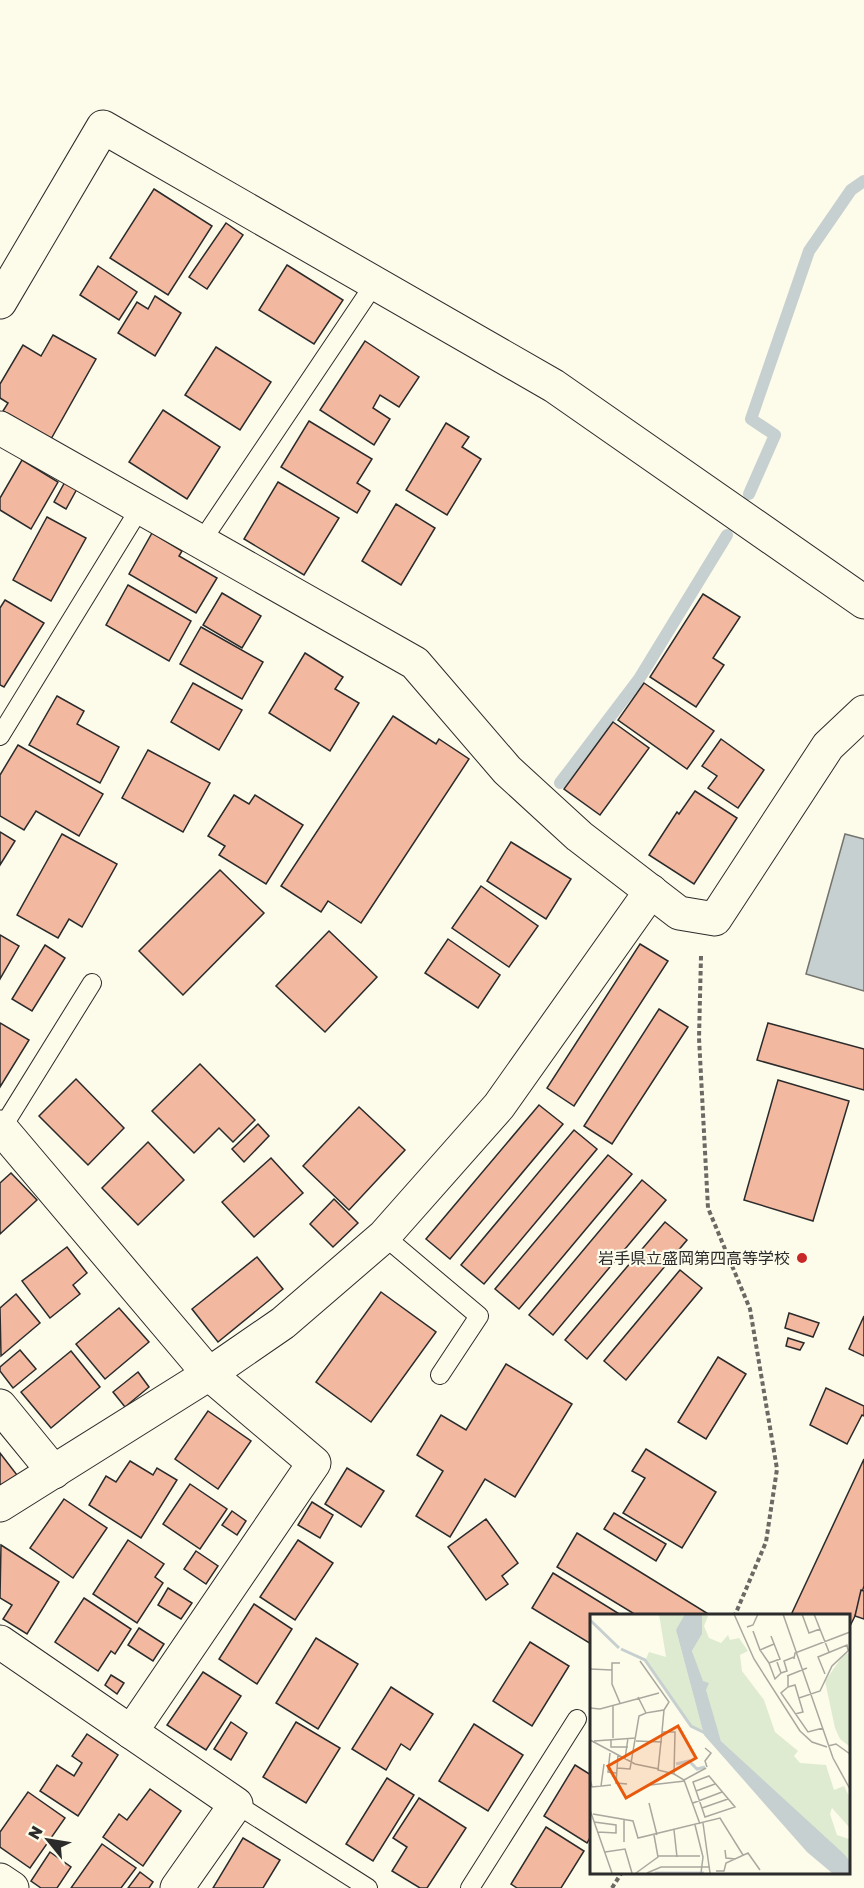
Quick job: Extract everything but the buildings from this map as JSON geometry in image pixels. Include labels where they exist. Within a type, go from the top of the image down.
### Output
[{"type":"street","points":[[0,302],[103,128],[554,386],[864,602]]},
{"type":"street","points":[[0,428],[415,663],[507,770],[579,836],[679,913],[715,919],[828,746],[864,711]]},
{"type":"street","points":[[0,1505],[209,1374],[283,1323],[384,1236],[499,1106],[651,891]]},
{"type":"street","points":[[1,1127],[209,1374],[314,1463],[130,1732]]},
{"type":"street","points":[[0,1406],[54,1472]]},
{"type":"street","points":[[0,1642],[236,1804],[177,1888]]},
{"type":"street","points":[[0,1880],[12,1888]]},
{"type":"lane","points":[[201,542],[375,283]]},
{"type":"lane","points":[[0,736],[140,508]]},
{"type":"lane","points":[[1,1127],[92,983]]},
{"type":"lane","points":[[384,1236],[479,1316],[440,1375]]},
{"type":"lane","points":[[470,1888],[577,1719]]},
{"type":"lane","points":[[236,1804],[368,1888]]},
{"type":"path","points":[[715,919],[701,951],[699,1038],[708,1208],[750,1309],[777,1469],[766,1542],[735,1614]]},
{"type":"path","points":[[612,1888],[621,1873]]},
{"type":"shaded area","points":[[845,834],[864,839],[864,991],[806,974]]},
{"type":"waterway","points":[[749,494],[775,435],[751,419],[809,251],[851,190],[864,181]]},
{"type":"waterway","points":[[560,783],[639,679],[727,535]]},
{"type":"place","name":"岩手県立盛岡第四高等学校","points":[[802,1258]]}]
